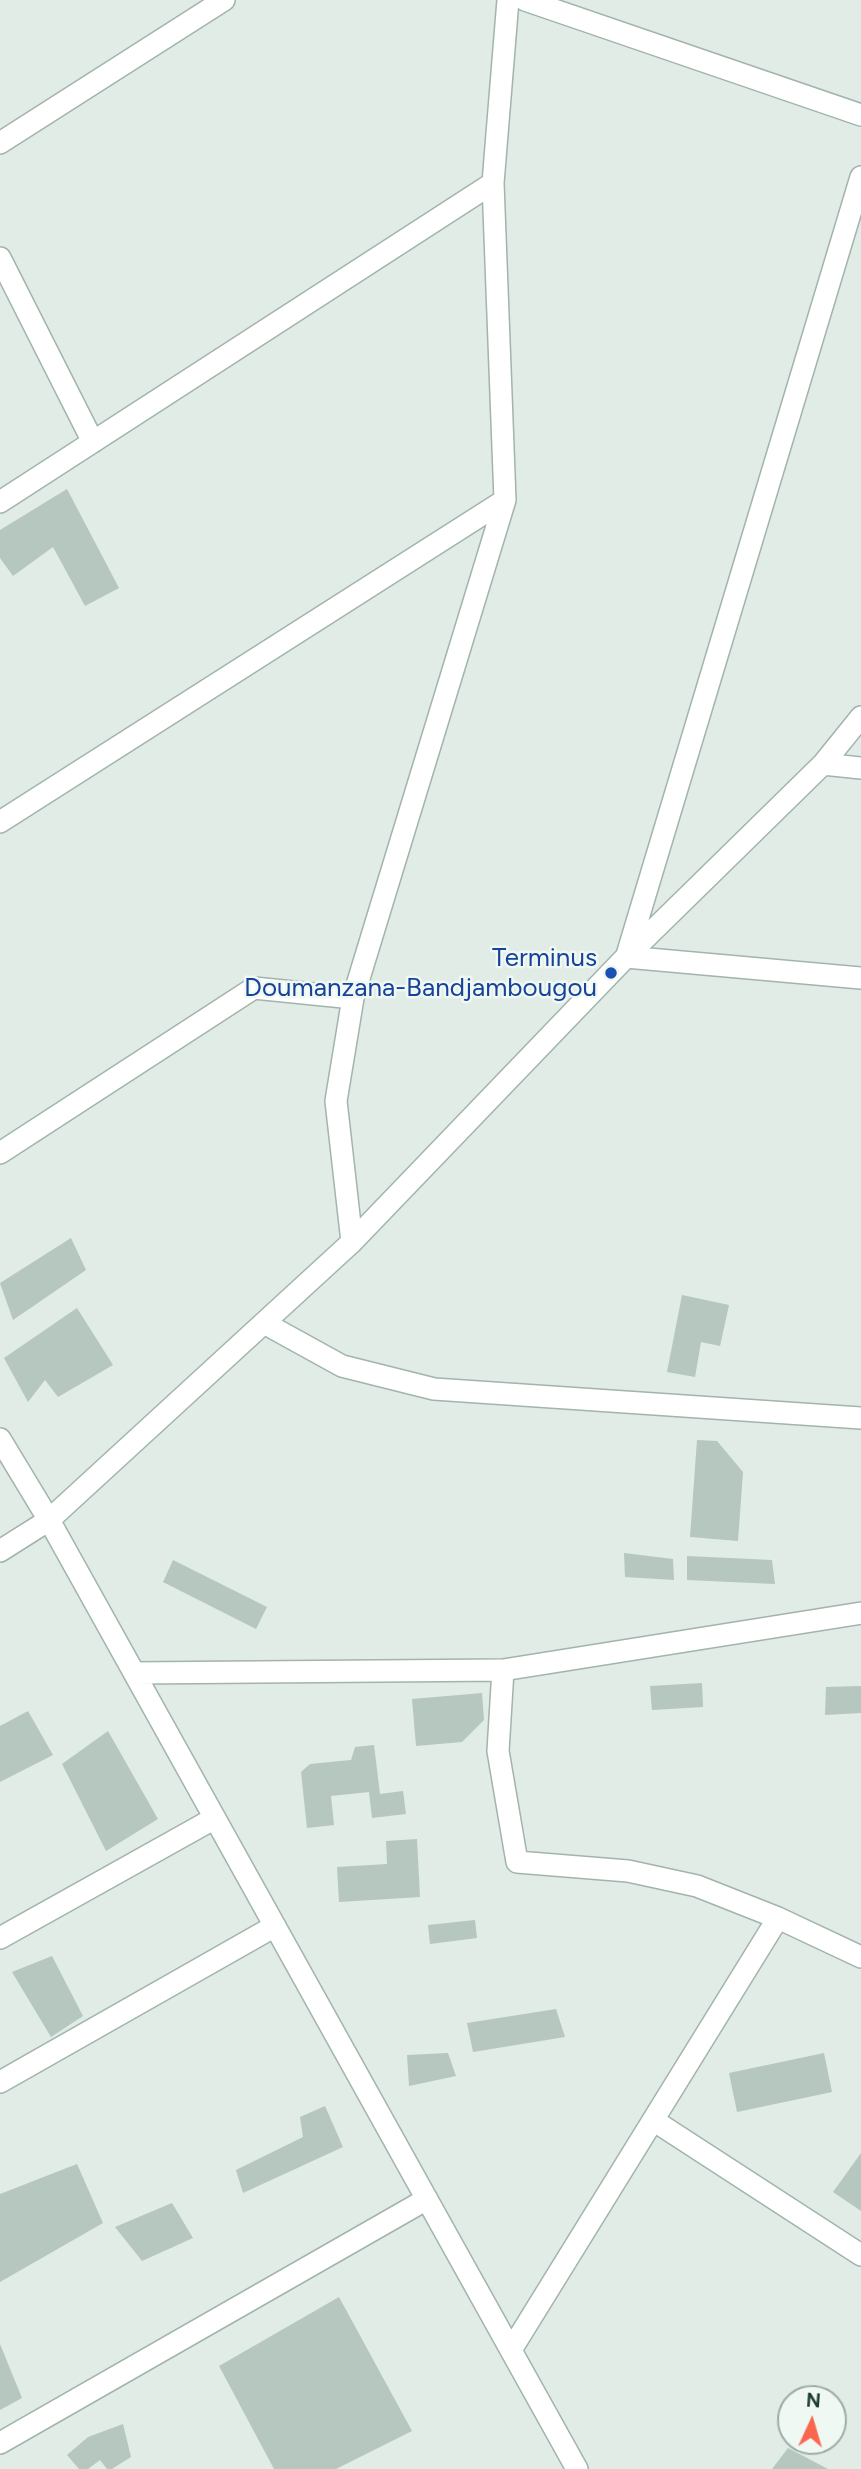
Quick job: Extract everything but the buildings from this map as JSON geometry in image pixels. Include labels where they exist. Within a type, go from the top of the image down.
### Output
[{"type":"street","points":[[0,144],[223,0]]},
{"type":"street","points":[[352,1242],[336,1101],[353,998],[505,500],[493,183],[508,0]]},
{"type":"street","points":[[525,0],[861,115]]},
{"type":"street","points":[[626,957],[861,177]]},
{"type":"street","points":[[0,502],[493,183]]},
{"type":"street","points":[[0,258],[93,442]]},
{"type":"street","points":[[0,822],[505,500]]},
{"type":"street","points":[[0,1551],[49,1520],[352,1242],[626,957],[823,764],[861,717]]},
{"type":"street","points":[[823,764],[861,768]]},
{"type":"street","points":[[626,957],[861,978]]},
{"type":"street","points":[[0,1153],[254,988],[353,998]]},
{"type":"street","points":[[264,1323],[342,1366],[434,1389],[861,1418]]},
{"type":"street","points":[[0,1438],[49,1520],[577,2469]]},
{"type":"street","points":[[134,1673],[503,1670],[861,1613]]},
{"type":"street","points":[[503,1670],[498,1751],[517,1862],[628,1871],[696,1886],[778,1918],[861,1957]]},
{"type":"street","points":[[0,1938],[215,1818]]},
{"type":"street","points":[[511,2350],[778,1918]]},
{"type":"street","points":[[0,2082],[275,1926]]},
{"type":"street","points":[[653,2120],[861,2255]]},
{"type":"street","points":[[0,2443],[427,2199]]},
{"type":"place","name":"Terminus Doumanzana-Bandjambougou","points":[[611,973]]}]
